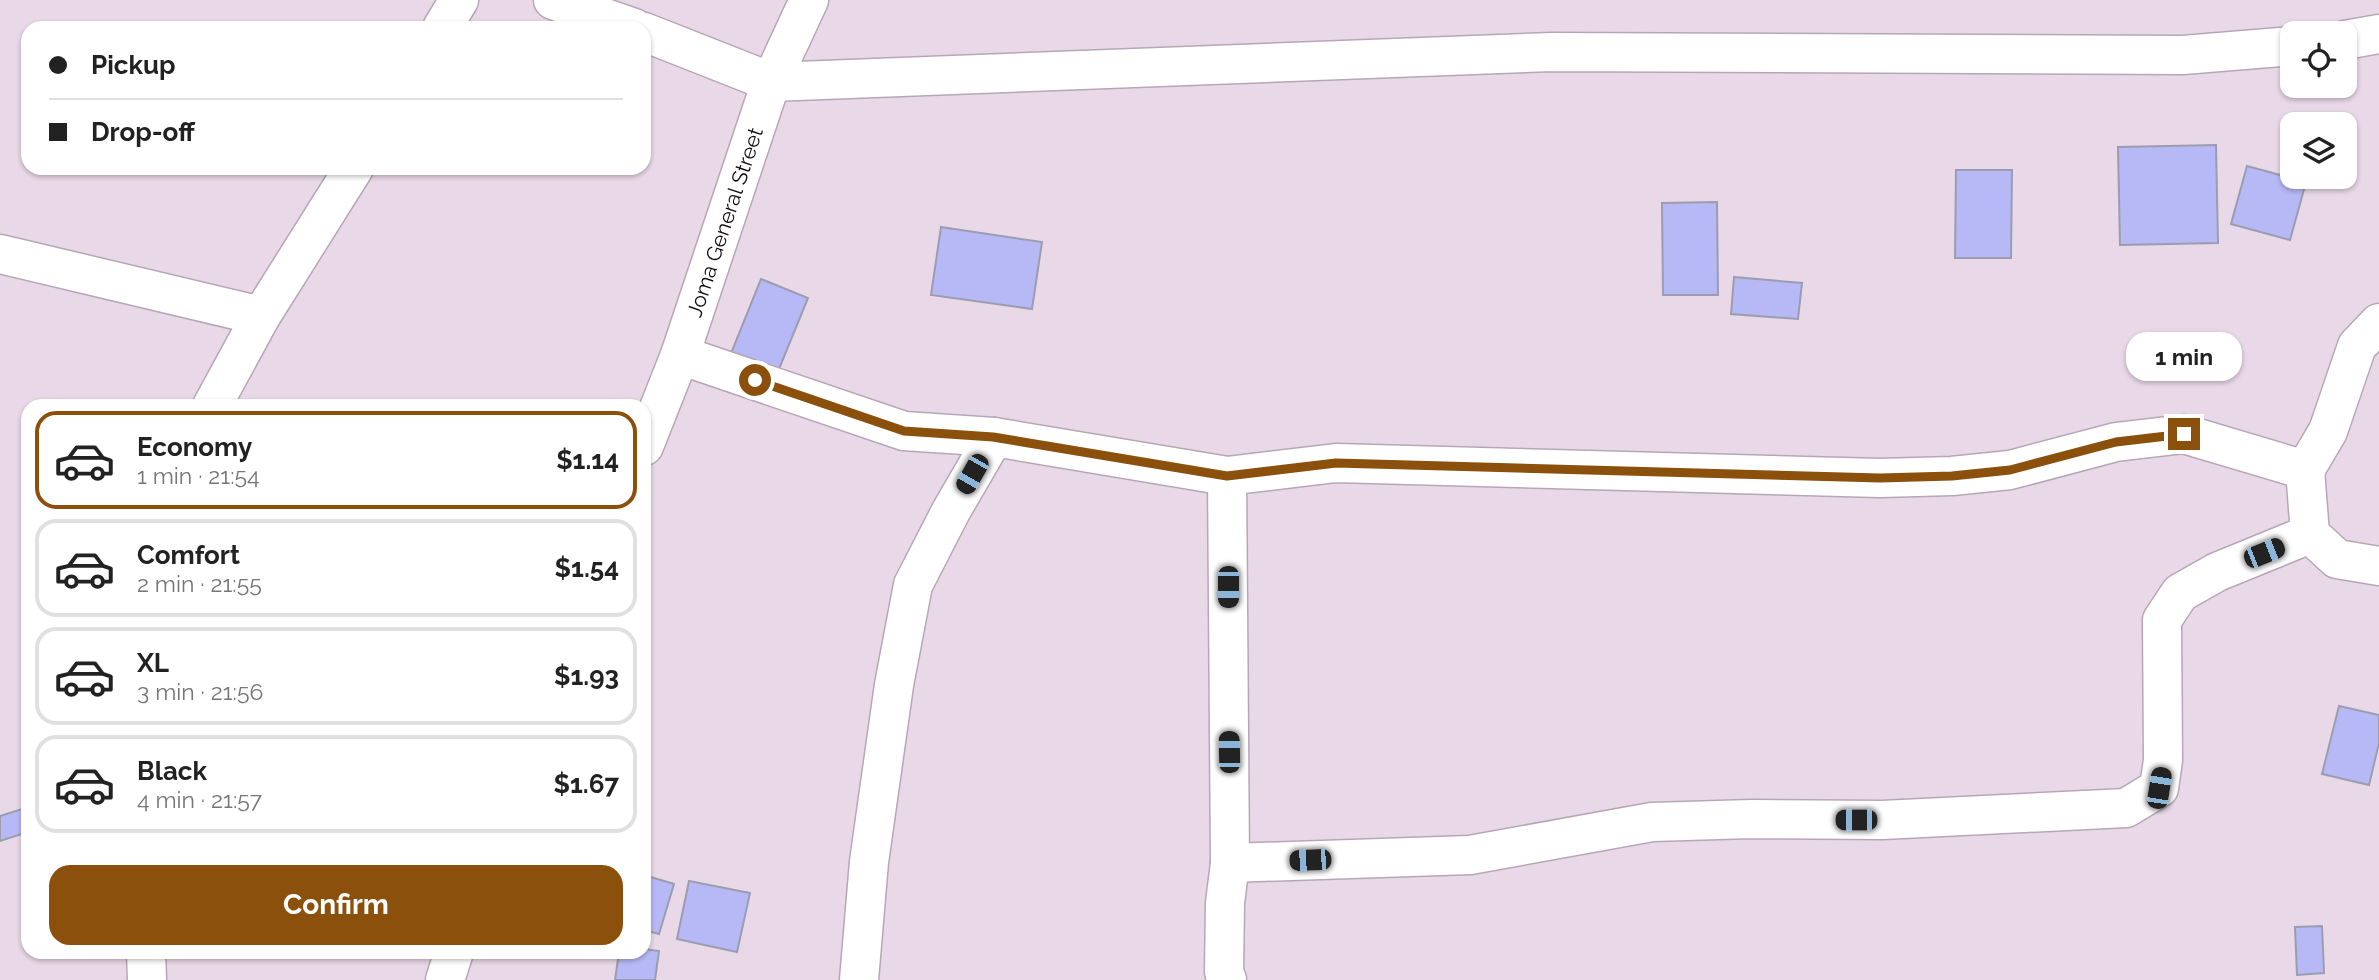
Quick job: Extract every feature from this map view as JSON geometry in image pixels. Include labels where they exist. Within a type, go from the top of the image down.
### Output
[{"type":"street","points":[[446,21],[459,0]]},
{"type":"street","points":[[552,0],[614,21]]},
{"type":"street","name":"Joma General Street","points":[[651,428],[680,355],[771,82],[809,0]]},
{"type":"street","points":[[2357,38],[2379,33]]},
{"type":"street","points":[[651,35],[771,82],[1552,52],[2183,55],[2280,47]]},
{"type":"street","points":[[216,399],[261,316],[350,175]]},
{"type":"street","points":[[0,254],[261,316]]},
{"type":"street","points":[[2379,323],[2357,346],[2328,431],[2305,470],[2311,534],[2337,559],[2379,566]]},
{"type":"street","points":[[680,355],[904,431],[993,437],[1227,476],[1336,463],[1880,478],[1952,476],[2010,470],[2116,442],[2184,434],[2305,470]]},
{"type":"street","points":[[859,980],[869,862],[894,685],[913,585],[993,437]]},
{"type":"street","points":[[1227,476],[1230,863],[1225,903],[1224,972],[1227,980]]},
{"type":"street","points":[[1230,863],[1470,855],[1652,822],[1752,819],[1882,820],[2126,808],[2159,788],[2163,761],[2162,620],[2180,593],[2217,572],[2311,534]]},
{"type":"street","points":[[146,959],[147,980]]},
{"type":"street","points":[[445,980],[452,959]]},
{"type":"building","points":[[2216,145],[2218,243],[2120,245],[2118,147]]},
{"type":"building","points":[[2247,166],[2280,175],[2280,189],[2304,189],[2290,240],[2231,224]]},
{"type":"building","points":[[1956,170],[2012,170],[2011,258],[1955,258]]},
{"type":"building","points":[[1717,202],[1718,295],[1663,295],[1662,203]]},
{"type":"building","points":[[941,227],[1042,242],[1032,309],[931,295]]},
{"type":"building","points":[[1734,277],[1802,283],[1798,319],[1731,314]]},
{"type":"building","points":[[761,279],[808,298],[777,374],[730,356]]},
{"type":"building","points":[[2339,706],[2379,715],[2379,743],[2369,785],[2322,774]]},
{"type":"building","points":[[21,809],[21,834],[0,841],[0,816]]},
{"type":"building","points":[[651,877],[674,884],[659,934],[651,932]]},
{"type":"building","points":[[689,881],[750,893],[737,952],[677,939]]},
{"type":"building","points":[[2322,926],[2324,973],[2297,975],[2295,927]]},
{"type":"building","points":[[651,950],[659,951],[655,980],[615,980],[618,959],[651,959]]},
{"type":"route","points":[[755,380],[904,431],[993,437],[1227,476],[1336,463],[1880,478],[1952,476],[2010,470],[2116,442],[2184,434]]}]
